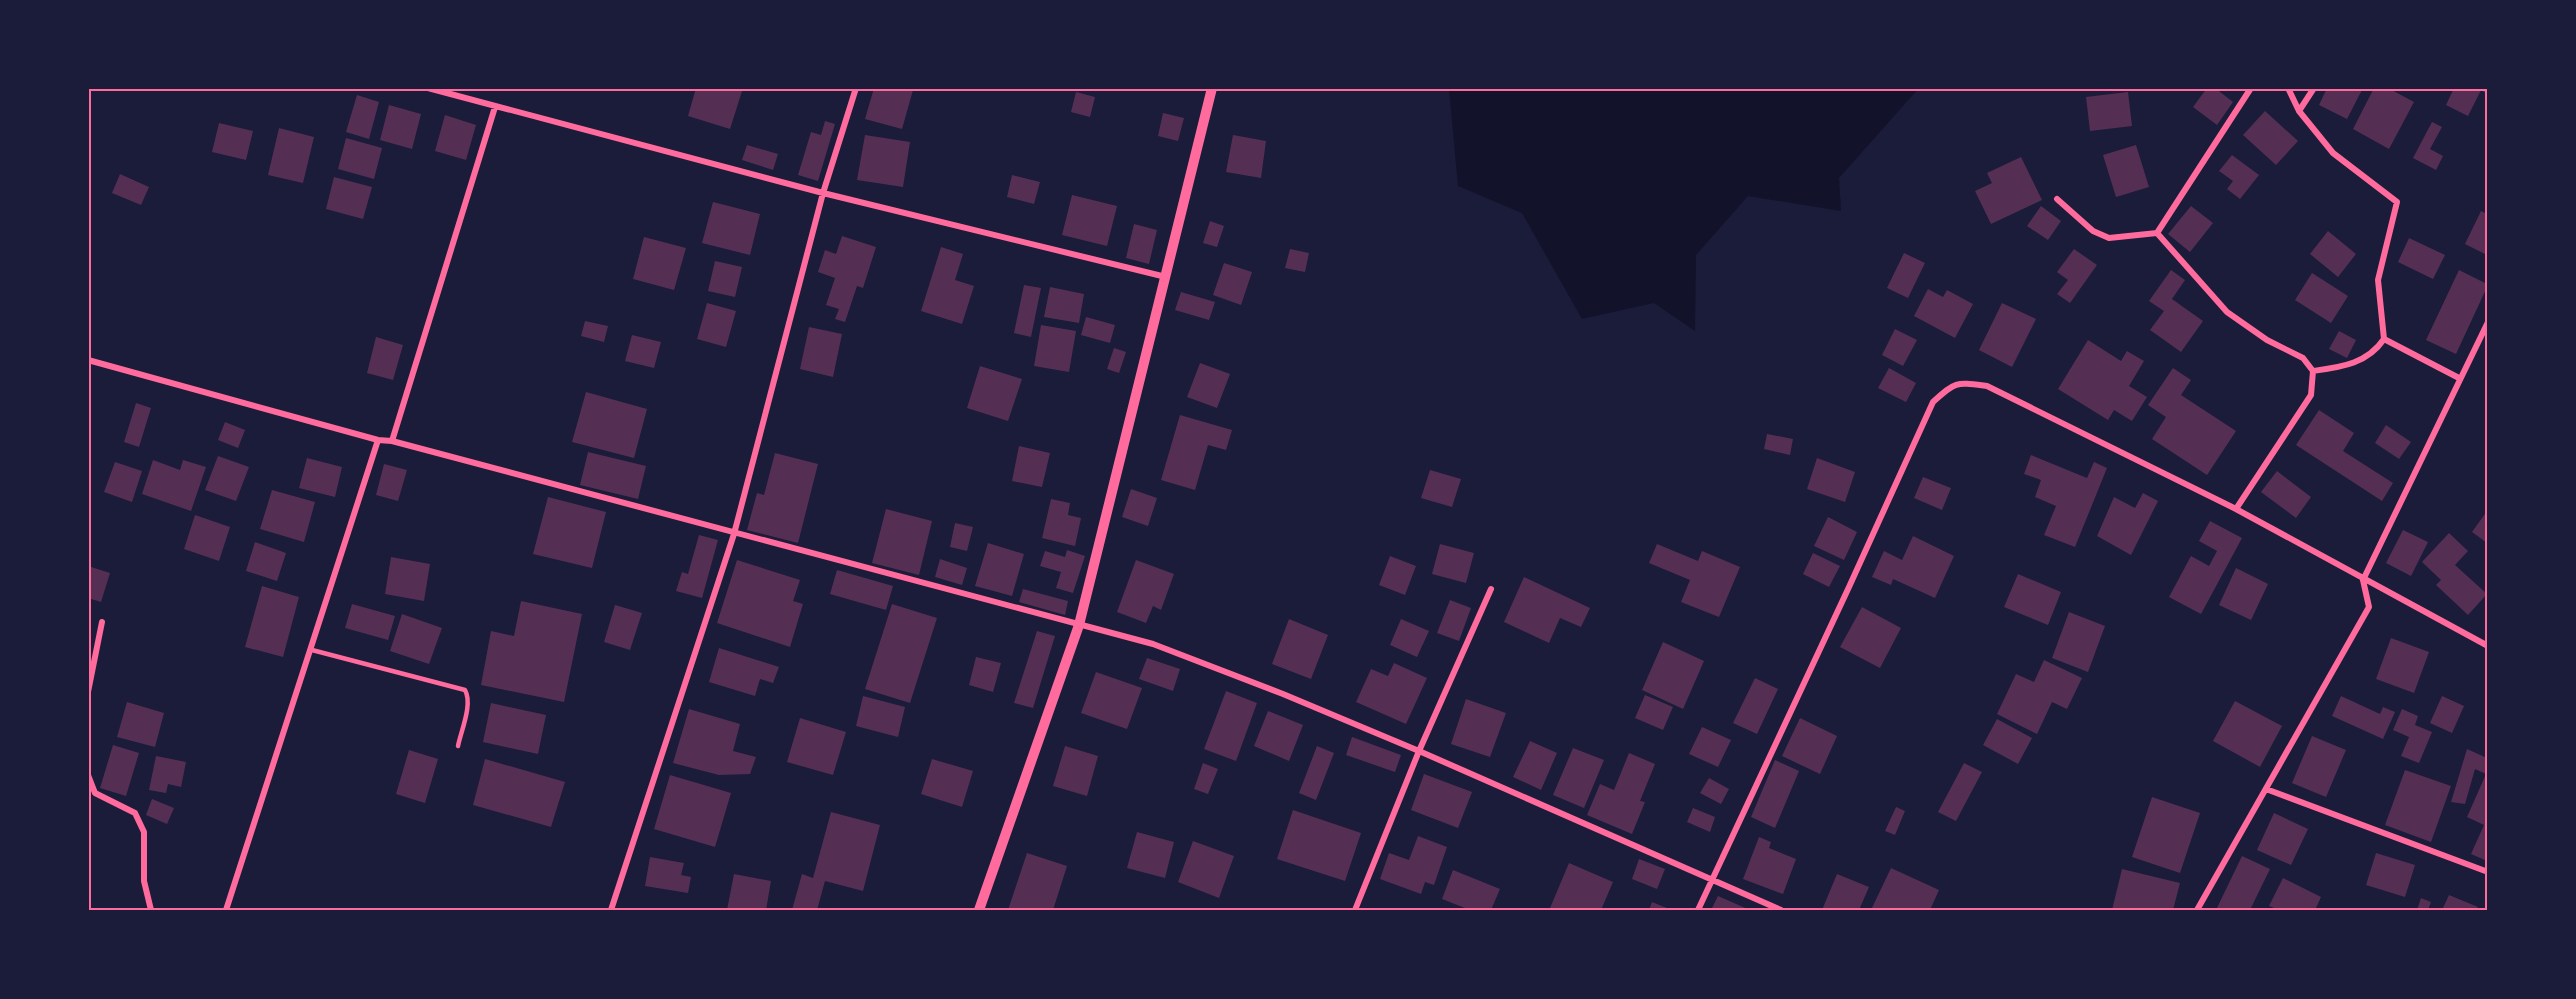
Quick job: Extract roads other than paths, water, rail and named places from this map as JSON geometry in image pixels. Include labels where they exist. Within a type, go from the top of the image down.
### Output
[{"type":"street","points":[[428,88],[823,193],[1167,277]]},
{"type":"street","points":[[611,910],[734,534],[823,193],[856,88]]},
{"type":"street","points":[[979,910],[1079,625],[1212,88]]},
{"type":"street","points":[[2157,233],[2251,88]]},
{"type":"street","points":[[2288,88],[2299,111],[2333,153],[2397,202],[2378,280],[2384,339],[2374,353],[2343,367],[2313,371]]},
{"type":"street","points":[[2299,111],[2314,88]]},
{"type":"street","points":[[392,441],[495,107]]},
{"type":"street","points":[[2057,199],[2093,231],[2109,238],[2157,233]]},
{"type":"street","points":[[2157,233],[2227,312],[2267,340],[2303,358],[2313,371],[2311,395],[2236,509]]},
{"type":"street","points":[[2197,910],[2369,607],[2363,580],[2487,322]]},
{"type":"street","points":[[2384,339],[2459,378]]},
{"type":"street","points":[[88,360],[378,440],[392,441],[1153,644],[1283,694],[1419,751],[1781,910]]},
{"type":"street","points":[[1698,910],[1849,588],[1933,402],[1951,385],[1964,383],[1987,386],[2236,509],[2487,646]]},
{"type":"street","points":[[226,910],[312,650],[378,440]]},
{"type":"street","points":[[1354,910],[1419,751],[1491,589]]},
{"type":"street","points":[[88,692],[102,622]]},
{"type":"street","points":[[88,775],[95,793],[135,813],[144,832],[144,881],[151,910]]},
{"type":"street","points":[[2266,789],[2487,872]]},
{"type":"lane","points":[[312,650],[465,690],[468,695],[467,705],[458,746]]}]
